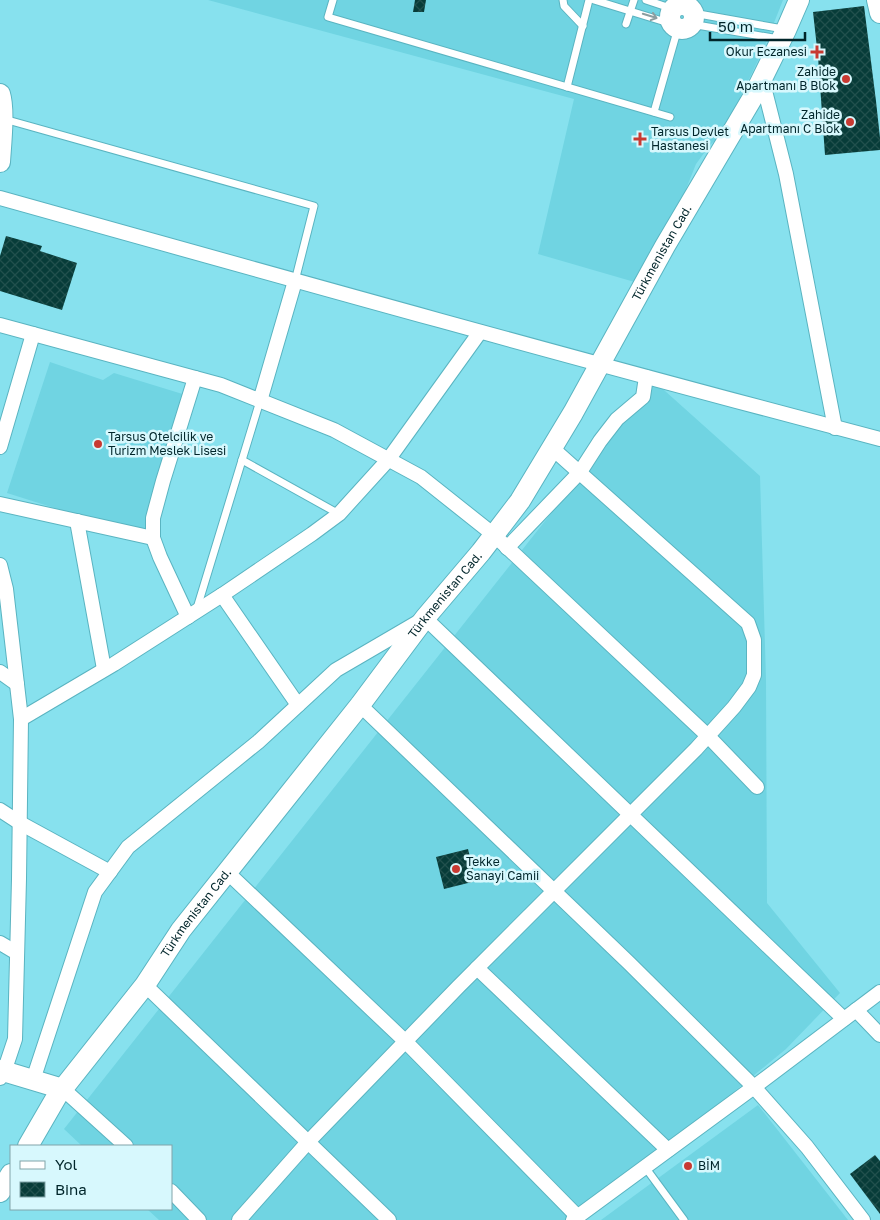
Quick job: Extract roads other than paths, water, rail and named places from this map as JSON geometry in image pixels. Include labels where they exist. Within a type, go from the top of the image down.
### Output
[{"type":"street","name":"Türkmenistan Cad.","points":[[29,1145],[57,1096],[145,985],[181,930],[360,705],[425,618],[501,542],[520,501],[600,365],[665,246],[753,97],[799,0]]},
{"type":"street","points":[[877,0],[880,13]]},
{"type":"street","points":[[762,79],[786,174],[836,428]]},
{"type":"street","points":[[0,94],[2,99],[0,162]]},
{"type":"street","points":[[0,198],[600,365],[880,439]]},
{"type":"street","points":[[260,401],[295,281]]},
{"type":"street","points":[[0,325],[221,385],[334,430],[421,478],[501,542],[708,736],[757,787]]},
{"type":"street","points":[[22,719],[222,595],[339,514],[388,460],[480,332]]},
{"type":"street","points":[[0,447],[33,334]]},
{"type":"street","points":[[501,542],[580,472],[600,441],[618,419],[643,397],[646,377]]},
{"type":"street","points":[[192,614],[160,557],[153,538],[153,518],[195,378]]},
{"type":"street","points":[[239,1220],[308,1142],[477,968],[696,749],[750,687],[754,675],[754,640],[748,623],[552,448]]},
{"type":"street","points":[[0,504],[153,538]]},
{"type":"street","points":[[77,521],[104,669]]},
{"type":"street","points":[[0,565],[6,589],[22,719],[15,1039],[1,1073],[63,1089],[125,1145]]},
{"type":"street","points":[[222,595],[298,705]]},
{"type":"street","points":[[33,1080],[95,892],[128,847],[258,742],[336,670],[425,618],[844,1019]]},
{"type":"street","points":[[0,672],[17,684]]},
{"type":"street","points":[[360,705],[554,891],[754,1087],[807,1147],[863,1220]]},
{"type":"street","points":[[0,810],[20,823],[110,872]]},
{"type":"street","points":[[227,872],[405,1041],[575,1218],[645,1168],[880,992]]},
{"type":"street","points":[[0,943],[18,952]]},
{"type":"street","points":[[477,968],[668,1150]]},
{"type":"street","points":[[145,985],[389,1220]]},
{"type":"street","points":[[856,1010],[880,1035]]},
{"type":"street","points":[[0,1192],[10,1176]]},
{"type":"street","points":[[172,1192],[199,1220]]},
{"type":"lane","points":[[333,0],[328,17],[670,117]]},
{"type":"lane","points":[[563,0],[564,6],[583,26]]},
{"type":"lane","points":[[567,87],[589,0]]},
{"type":"lane","points":[[594,0],[630,10],[682,15],[784,34]]},
{"type":"lane","points":[[626,24],[634,0]]},
{"type":"lane","points":[[646,0],[682,15],[784,34]]},
{"type":"lane","points":[[654,112],[682,15]]},
{"type":"lane","points":[[2,118],[314,206],[295,281]]},
{"type":"lane","points":[[192,614],[260,401]]},
{"type":"lane","points":[[242,460],[339,514]]},
{"type":"lane","points":[[645,1168],[684,1220]]},
{"type":"place","name":"Okur Eczanesi","points":[[817,52]]},
{"type":"place","name":"Zahide Apartmanı B Blok","points":[[846,79]]},
{"type":"place","name":"Zahide Apartmanı C Blok","points":[[850,122]]},
{"type":"place","name":"Tarsus Devlet Hastanesi","points":[[640,139]]},
{"type":"place","name":"Tarsus Otelcilik ve Turizm Meslek Lisesi","points":[[98,444]]},
{"type":"place","name":"Tekke Sanayi Camii","points":[[456,869]]},
{"type":"place","name":"BİM","points":[[688,1166]]}]
